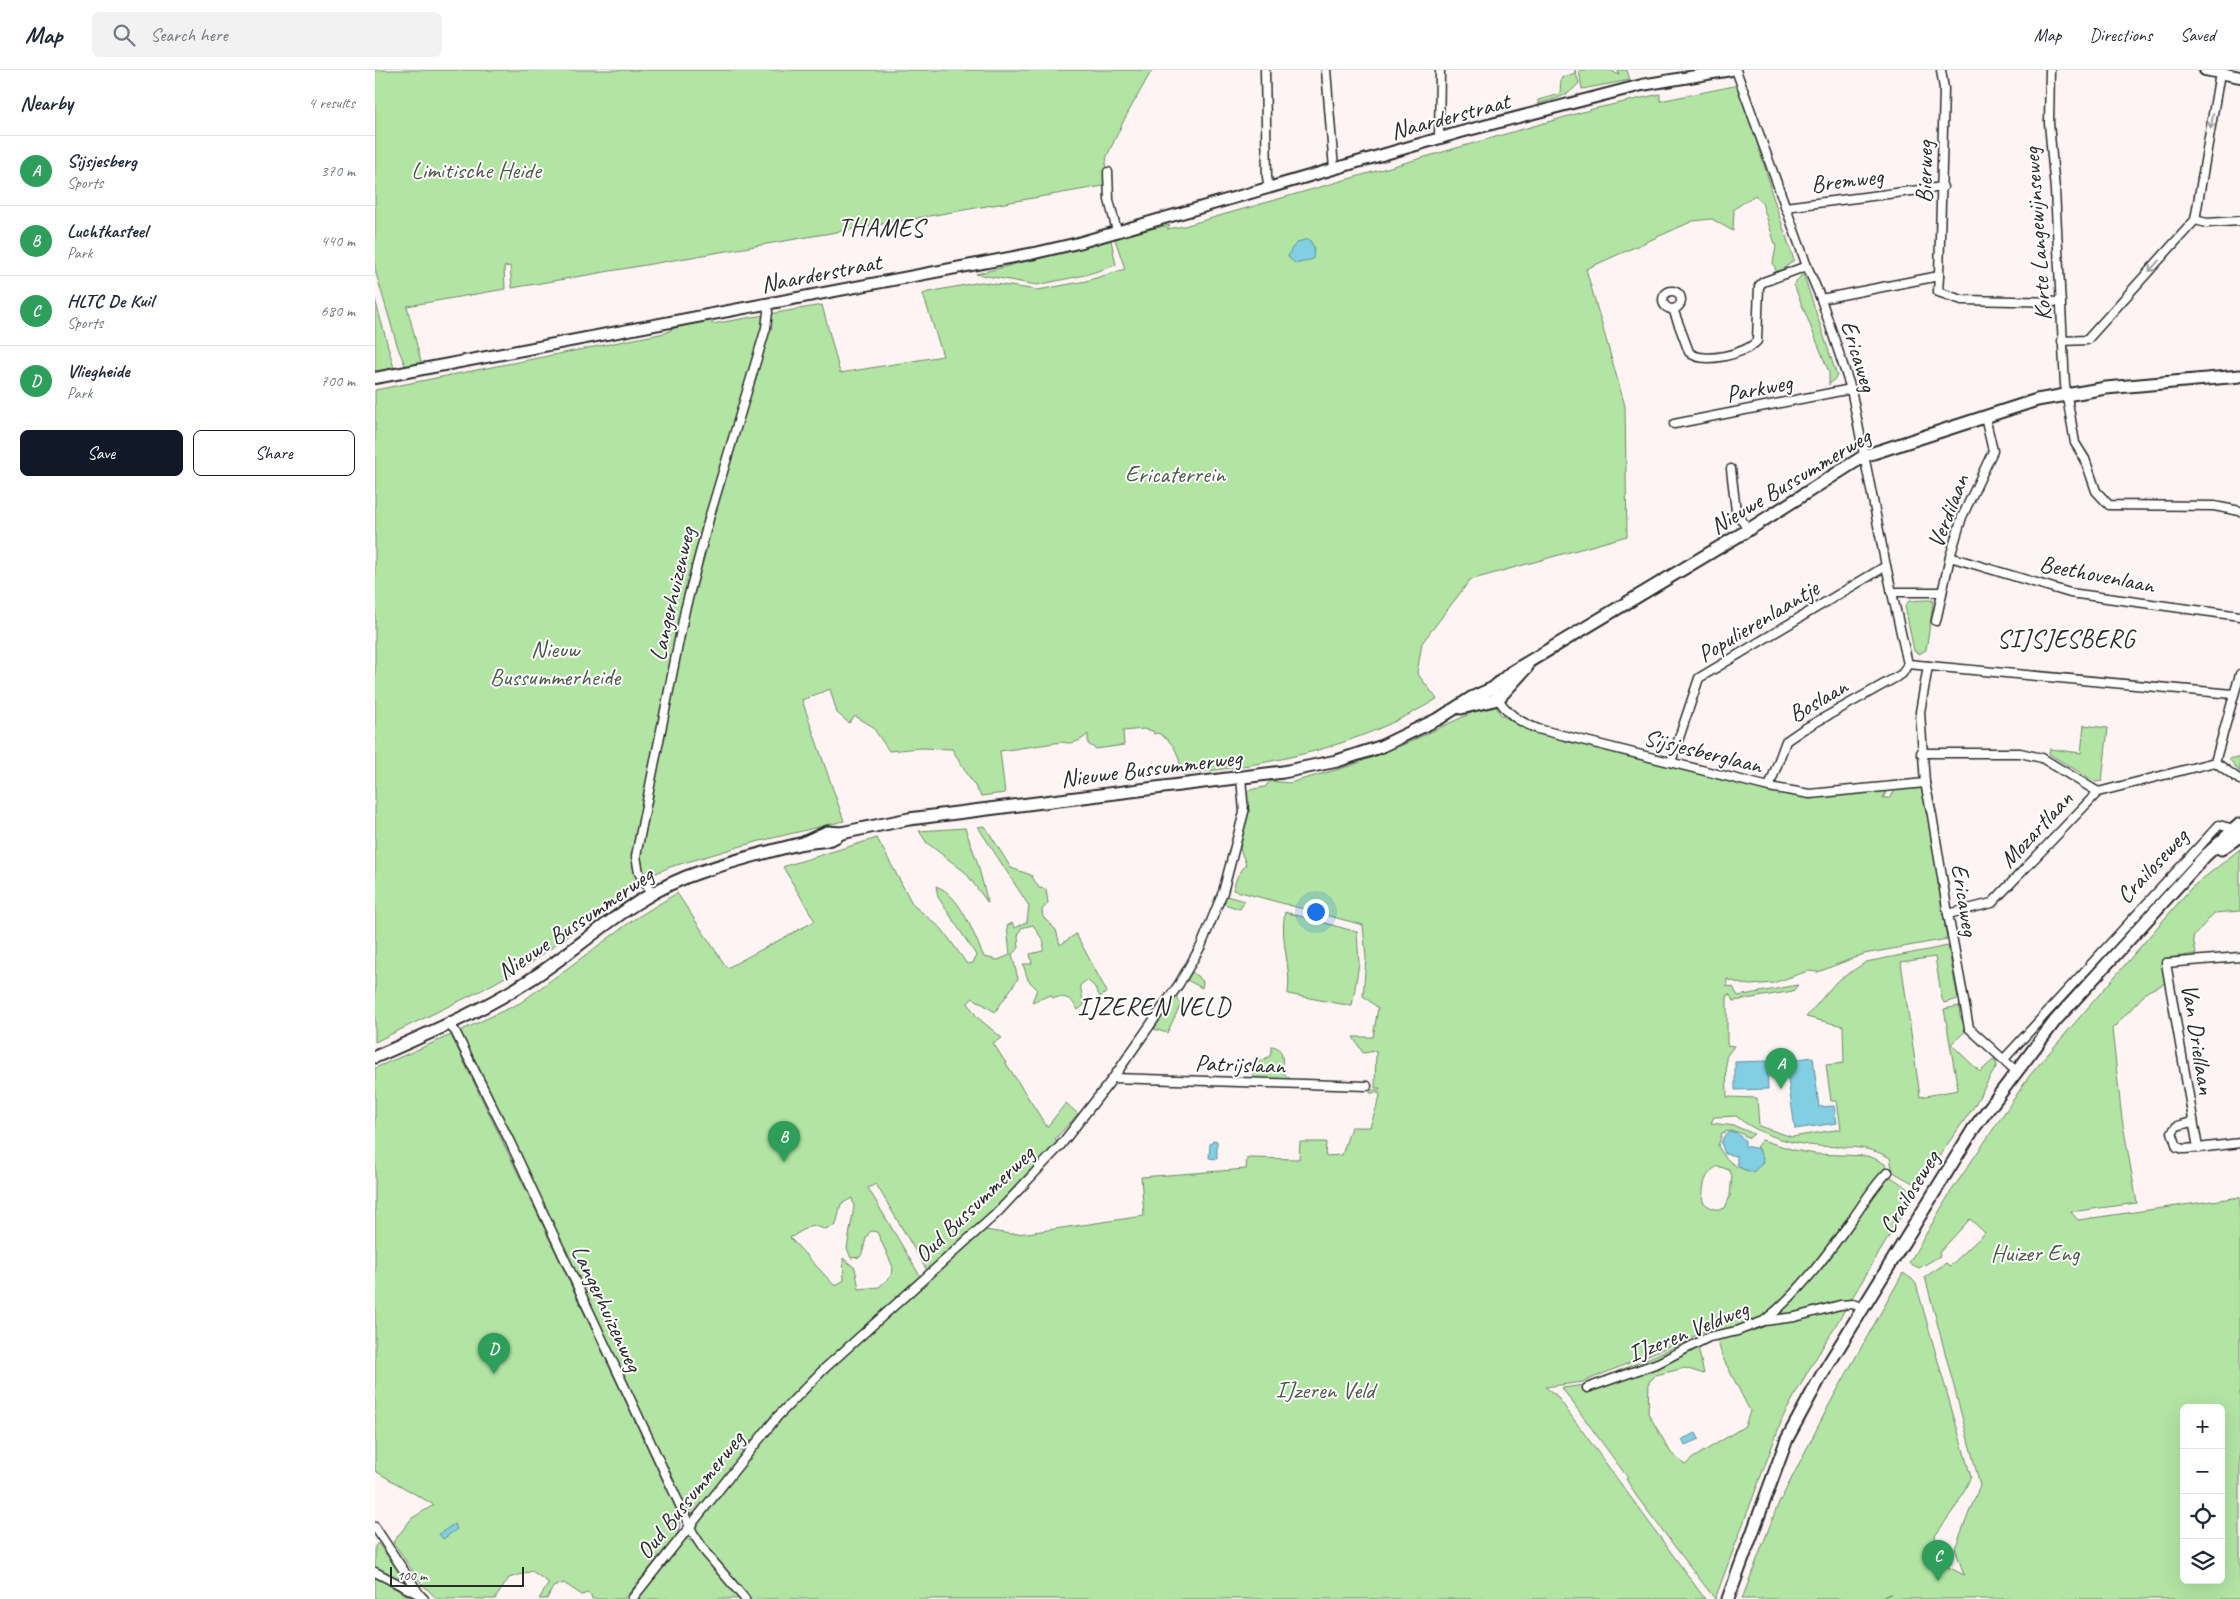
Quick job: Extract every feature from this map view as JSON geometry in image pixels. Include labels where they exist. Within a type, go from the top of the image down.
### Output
[{"type":"main road","name":"Nieuwe Bussummerweg","points":[[375,1057],[449,1024],[529,981],[651,893],[707,870],[805,842],[827,841],[841,833],[909,819],[1241,778],[1337,761],[1380,747],[1412,732],[1471,698],[1493,688],[1510,673],[1533,661],[1592,619],[1748,530],[1864,456],[2037,400],[2106,388],[2240,376]]},
{"type":"main road","name":"Nieuwe Bussummerweg","points":[[1456,708],[1498,699],[1533,661]]},
{"type":"main road","name":"Crailoseweg","points":[[1728,1599],[1787,1439],[1820,1378],[1974,1128],[2055,1022],[2205,856],[2239,831]]},
{"type":"street","points":[[1265,70],[1267,176],[1269,188]]},
{"type":"street","points":[[1326,70],[1334,169]]},
{"type":"street","points":[[1439,70],[1439,138]]},
{"type":"street","name":"Naarderstraat","points":[[375,378],[1035,254],[1078,244],[1439,138],[1642,86],[1731,70]]},
{"type":"street","name":"Ericaweg","points":[[1735,70],[1807,266],[1821,299],[1851,389],[1891,592],[1909,664]]},
{"type":"street","name":"Bierweg","points":[[1939,276],[1943,187],[1944,89],[1941,70]]},
{"type":"street","name":"Korte Langewijnseweg","points":[[2050,70],[2049,124],[2062,341],[2067,395],[2075,443],[2085,459],[2096,491],[2101,499],[2109,505],[2214,506],[2240,510]]},
{"type":"street","points":[[2205,70],[2240,76]]},
{"type":"street","points":[[2062,341],[2087,340],[2195,220],[2220,73]]},
{"type":"street","points":[[1108,172],[1109,200],[1117,231]]},
{"type":"street","name":"Bremweg","points":[[1785,207],[1943,187]]},
{"type":"street","points":[[2195,220],[2207,223],[2240,221]]},
{"type":"street","points":[[1673,309],[1689,352],[1693,356],[1699,358],[1726,356],[1753,346],[1757,341],[1759,286],[1763,282],[1807,266]]},
{"type":"street","points":[[1821,299],[1939,276],[1938,292],[1962,300],[2061,302]]},
{"type":"street","name":"Langerhuizenweg","points":[[651,893],[639,873],[636,856],[643,818],[685,610],[710,514],[766,328],[767,304]]},
{"type":"street","name":"Parkweg","points":[[1674,424],[1851,389]]},
{"type":"street","name":"Verdilaan","points":[[1937,621],[1950,557],[1962,516],[1993,451],[1985,417]]},
{"type":"street","points":[[1731,469],[1737,511],[1748,530]]},
{"type":"street","name":"Beethovenlaan","points":[[1950,557],[2070,594],[2240,616]]},
{"type":"street","name":"Populierenlaantje","points":[[1671,762],[1699,678],[1886,566]]},
{"type":"street","points":[[1891,592],[1942,592]]},
{"type":"street","points":[[1909,664],[2233,694]]},
{"type":"street","name":"Boslaan","points":[[1769,787],[1786,741],[1801,730],[1902,674],[1909,664]]},
{"type":"street","name":"Ericaweg","points":[[1928,666],[1920,712],[1921,753],[1969,1028],[2017,1072]]},
{"type":"street","points":[[2215,762],[2240,674]]},
{"type":"street","name":"Sijsjesberglaan","points":[[1493,688],[1498,699],[1511,716],[1531,726],[1769,787],[1810,794],[1925,783]]},
{"type":"street","points":[[1921,753],[2027,755],[2042,758],[2098,792],[2215,762]]},
{"type":"street","points":[[2215,762],[2240,780]]},
{"type":"street","name":"Oud Bussummerweg","points":[[632,1599],[777,1417],[824,1369],[996,1214],[1060,1146],[1113,1078],[1179,984],[1201,946],[1223,892],[1244,812],[1241,778]]},
{"type":"street","name":"Mozartlaan","points":[[1948,914],[1992,903],[2098,792]]},
{"type":"street","name":"Crailoseweg","points":[[2004,1059],[2219,824],[2239,831]]},
{"type":"street","name":"Van Driellaan","points":[[2192,1122],[2177,1126],[2172,1132],[2177,1147],[2184,1149],[2198,1148],[2166,963],[2240,957]]},
{"type":"street","name":"Langerhuizenweg","points":[[449,1024],[455,1031],[510,1142],[689,1526],[706,1553],[745,1599]]},
{"type":"street","name":"Patrijslaan","points":[[1113,1078],[1367,1086]]},
{"type":"street","points":[[2198,1148],[2240,1142]]},
{"type":"street","points":[[1764,1321],[1787,1303],[1851,1221],[1879,1180],[1888,1172]]},
{"type":"street","name":"IJzeren Veldweg","points":[[1587,1388],[1658,1363],[1709,1337],[1737,1331],[1764,1321],[1795,1317],[1840,1305],[1853,1304],[1863,1308]]},
{"type":"street","points":[[376,1530],[422,1597]]},
{"type":"street","points":[[375,1572],[422,1597]]},
{"type":"green space","name":"Limitische Heide","points":[[375,70],[1152,70],[1125,118],[1107,156],[1103,186],[512,288],[510,266],[504,267],[505,289],[407,306],[422,366],[407,370],[398,348],[375,270]]},
{"type":"green space","points":[[1575,70],[1579,83],[1575,88],[1560,97],[1538,104],[1538,100],[1560,94],[1561,78],[1575,73]]},
{"type":"green space","points":[[1579,70],[1610,70],[1619,75],[1618,70],[1627,70],[1630,80],[1582,89]]},
{"type":"green space","points":[[1739,85],[1794,260],[1777,274],[1773,262],[1776,247],[1762,203],[1755,195],[1734,209],[1733,231],[1712,219],[1693,221],[1586,269],[1625,406],[1627,536],[1470,580],[1422,643],[1417,673],[1437,699],[1406,716],[1345,742],[1282,759],[1217,770],[1182,774],[1177,755],[1169,741],[1158,733],[1154,734],[1153,731],[1143,729],[1123,731],[1124,745],[1096,749],[1088,744],[1088,734],[1073,743],[1062,742],[1000,751],[1005,793],[981,796],[952,749],[920,748],[889,751],[872,726],[855,716],[849,723],[837,713],[830,689],[802,700],[844,821],[752,843],[670,867],[647,877],[531,963],[480,991],[375,1042],[375,390],[665,333],[679,326],[712,320],[712,324],[822,305],[840,373],[943,356],[923,294],[928,292],[981,282],[1038,290],[1086,281],[1125,269],[1115,239],[1119,238],[1119,236],[1170,225],[1167,229],[1184,226],[1593,109],[1660,94],[1660,101]]},
{"type":"green space","points":[[1111,240],[1116,265],[1085,275],[1037,285],[976,274]]},
{"type":"green space","points":[[1803,273],[1837,376],[1829,385],[1829,372],[1794,285]]},
{"type":"green space","points":[[375,299],[397,379],[375,383]]},
{"type":"green space","points":[[1933,600],[1926,650],[1919,654],[1914,651],[1905,606],[1909,601]]},
{"type":"green space","name":"IJzeren Veld","points":[[1496,706],[1501,715],[1526,728],[1811,796],[1887,790],[1883,798],[1890,798],[1896,789],[1924,787],[1947,939],[1864,954],[1818,972],[1808,971],[1773,983],[1751,985],[1727,979],[1727,986],[1733,987],[1738,996],[1798,985],[1793,991],[1734,1001],[1729,994],[1727,995],[1727,1045],[1734,1046],[1726,1057],[1727,1097],[1757,1098],[1759,1126],[1792,1137],[1841,1129],[1837,1101],[1831,1101],[1826,1065],[1844,1063],[1843,1026],[1806,1017],[1836,982],[1866,962],[1948,946],[1958,999],[1944,1003],[1935,957],[1901,962],[1920,1097],[1958,1090],[1944,1009],[1959,1006],[1960,1016],[1967,1030],[1951,1044],[1980,1072],[1994,1059],[1997,1065],[1973,1108],[1918,1186],[1893,1172],[1890,1158],[1872,1150],[1797,1143],[1764,1133],[1736,1116],[1714,1117],[1711,1123],[1735,1126],[1754,1134],[1749,1138],[1736,1132],[1722,1133],[1718,1146],[1728,1160],[1741,1168],[1753,1171],[1759,1149],[1756,1147],[1762,1140],[1815,1154],[1867,1156],[1876,1159],[1885,1164],[1891,1177],[1915,1193],[1807,1373],[1783,1417],[1715,1599],[1637,1497],[1626,1479],[1628,1478],[1562,1388],[1585,1385],[1696,1338],[1704,1374],[1685,1368],[1656,1375],[1649,1382],[1648,1413],[1671,1453],[1685,1465],[1693,1458],[1745,1426],[1750,1411],[1722,1356],[1714,1328],[1583,1382],[1545,1387],[1556,1395],[1705,1599],[748,1599],[711,1559],[694,1529],[714,1498],[768,1431],[825,1371],[984,1230],[1011,1234],[1027,1233],[1144,1216],[1141,1177],[1246,1169],[1247,1158],[1299,1159],[1300,1142],[1326,1142],[1325,1156],[1342,1155],[1351,1127],[1370,1127],[1380,1096],[1379,1093],[1370,1093],[1370,1090],[1380,1090],[1380,1088],[1375,1088],[1376,1051],[1363,1053],[1353,1037],[1373,1037],[1378,1008],[1363,996],[1366,958],[1363,925],[1233,890],[1237,877],[1246,864],[1240,849],[1247,816],[1247,793],[1249,790],[1265,787],[1270,781],[1289,783],[1350,766],[1405,744],[1482,708]],"holes":[[[1718,1166],[1729,1170],[1732,1175],[1730,1196],[1725,1208],[1716,1209],[1703,1202],[1705,1181],[1713,1169]]]},
{"type":"green space","points":[[2084,725],[2108,728],[2102,781],[2096,782],[2049,754],[2050,749],[2081,753]]},
{"type":"green space","points":[[2240,758],[2240,772],[2229,759]]},
{"type":"green space","points":[[985,826],[1011,868],[1031,875],[1039,888],[1046,889],[1048,903],[1042,910],[1043,917],[1056,930],[1060,945],[1076,934],[1107,992],[1100,997],[1094,986],[1087,980],[1080,985],[1084,1005],[1078,1010],[1068,999],[1062,997],[1053,998],[1051,995],[1032,1002],[1037,989],[1028,980],[1023,964],[1032,964],[1030,954],[1043,951],[1044,942],[1033,925],[1021,928],[1018,936],[1019,948],[1012,954],[1018,979],[995,1012],[973,998],[968,1003],[977,1017],[1002,1038],[993,1043],[1047,1127],[1066,1103],[1078,1114],[1055,1139],[1060,1148],[929,1274],[876,1184],[868,1188],[920,1276],[846,1343],[724,1476],[694,1514],[689,1514],[460,1031],[520,1003],[633,920],[677,893],[727,968],[815,921],[783,867],[877,838],[913,905],[942,929],[967,964],[973,963],[976,955],[938,897],[936,886],[945,890],[959,906],[971,927],[984,957],[998,960],[1010,955],[1007,926],[1012,923],[1015,928],[1027,922],[1029,906],[978,827]],"holes":[[[852,1198],[854,1207],[847,1248],[851,1258],[860,1257],[868,1234],[871,1231],[877,1232],[893,1267],[892,1275],[879,1287],[859,1289],[855,1268],[843,1258],[844,1280],[835,1286],[790,1238],[811,1225],[825,1229],[836,1225],[841,1204]]]},
{"type":"green space","points":[[965,828],[977,861],[988,903],[965,872],[927,843],[919,831]]},
{"type":"green space","name":"Huizer Eng","points":[[2240,849],[2240,911],[2214,913],[2193,937],[2196,954],[2162,959],[2166,983],[2148,991],[2112,1029],[2122,1119],[2137,1203],[2071,1212],[2078,1220],[2240,1197],[2240,1599],[1878,1599],[1891,1594],[1874,1599],[1742,1599],[1777,1507],[1830,1403],[1903,1273],[1916,1284],[1971,1477],[1957,1505],[1935,1536],[1941,1553],[1929,1557],[1964,1575],[1955,1548],[1980,1485],[1925,1277],[1946,1263],[1950,1266],[1985,1233],[1970,1219],[1939,1253],[1940,1256],[1919,1268],[1909,1263],[1950,1193],[2030,1075],[2191,888]]},
{"type":"green space","points":[[1226,896],[1245,901],[1240,909],[1224,904]]},
{"type":"green space","points":[[1285,912],[1357,932],[1359,964],[1352,1006],[1288,994],[1289,984],[1283,933]]},
{"type":"green space","points":[[1192,972],[1203,981],[1202,988],[1187,980]]},
{"type":"green space","points":[[1174,995],[1181,1004],[1167,1033],[1154,1029]]},
{"type":"green space","points":[[451,1035],[678,1513],[680,1525],[677,1535],[624,1599],[592,1599],[591,1595],[587,1593],[582,1595],[564,1583],[553,1587],[547,1599],[539,1599],[549,1583],[532,1571],[509,1578],[495,1599],[437,1599],[421,1583],[393,1542],[412,1518],[434,1505],[375,1471],[375,1068]]},
{"type":"green space","points":[[1272,1046],[1276,1047],[1281,1053],[1284,1074],[1292,1080],[1251,1083],[1255,1064],[1270,1056]]},
{"type":"green space","points":[[686,1538],[693,1542],[710,1564],[744,1599],[638,1599]]},
{"type":"green space","points":[[378,1543],[401,1575],[396,1579],[375,1568],[375,1546]]},
{"type":"green space","points":[[375,1576],[404,1594],[418,1599],[375,1599]]},
{"type":"water","points":[[1309,239],[1314,247],[1313,259],[1296,264],[1288,257],[1291,249],[1298,242]]},
{"type":"water","points":[[1813,1057],[1819,1107],[1834,1106],[1837,1123],[1795,1129],[1786,1065],[1782,1066],[1782,1061]]},
{"type":"water","points":[[1767,1061],[1768,1089],[1735,1090],[1735,1062]]},
{"type":"water","points":[[1730,1132],[1735,1132],[1745,1140],[1745,1146],[1759,1149],[1763,1159],[1762,1164],[1753,1172],[1742,1169],[1737,1164],[1737,1156],[1725,1154],[1721,1143],[1724,1136]]},
{"type":"water","points":[[1213,1140],[1217,1141],[1217,1159],[1209,1158],[1210,1144]]},
{"type":"water","points":[[1696,1433],[1699,1439],[1685,1445],[1682,1439]]},
{"type":"water","points":[[454,1524],[457,1529],[443,1539],[439,1534]]},
{"type":"place","name":"Sijsjesberg","points":[[1781,1089]]},
{"type":"place","name":"Luchtkasteel","points":[[784,1162]]},
{"type":"place","name":"Vliegheide","points":[[494,1374]]},
{"type":"place","name":"HLTC De Kuil","points":[[1938,1581]]},
{"type":"district","name":"THAMES","points":[[881,227]]},
{"type":"district","name":"SIJSJESBERG","points":[[2066,638]]},
{"type":"district","name":"IJZEREN VELD","points":[[1154,1006]]},
{"type":"park label","name":"Ericaterrein","points":[[1175,474]]},
{"type":"park label","name":"Nieuw Bussummerheide","points":[[555,663]]}]
